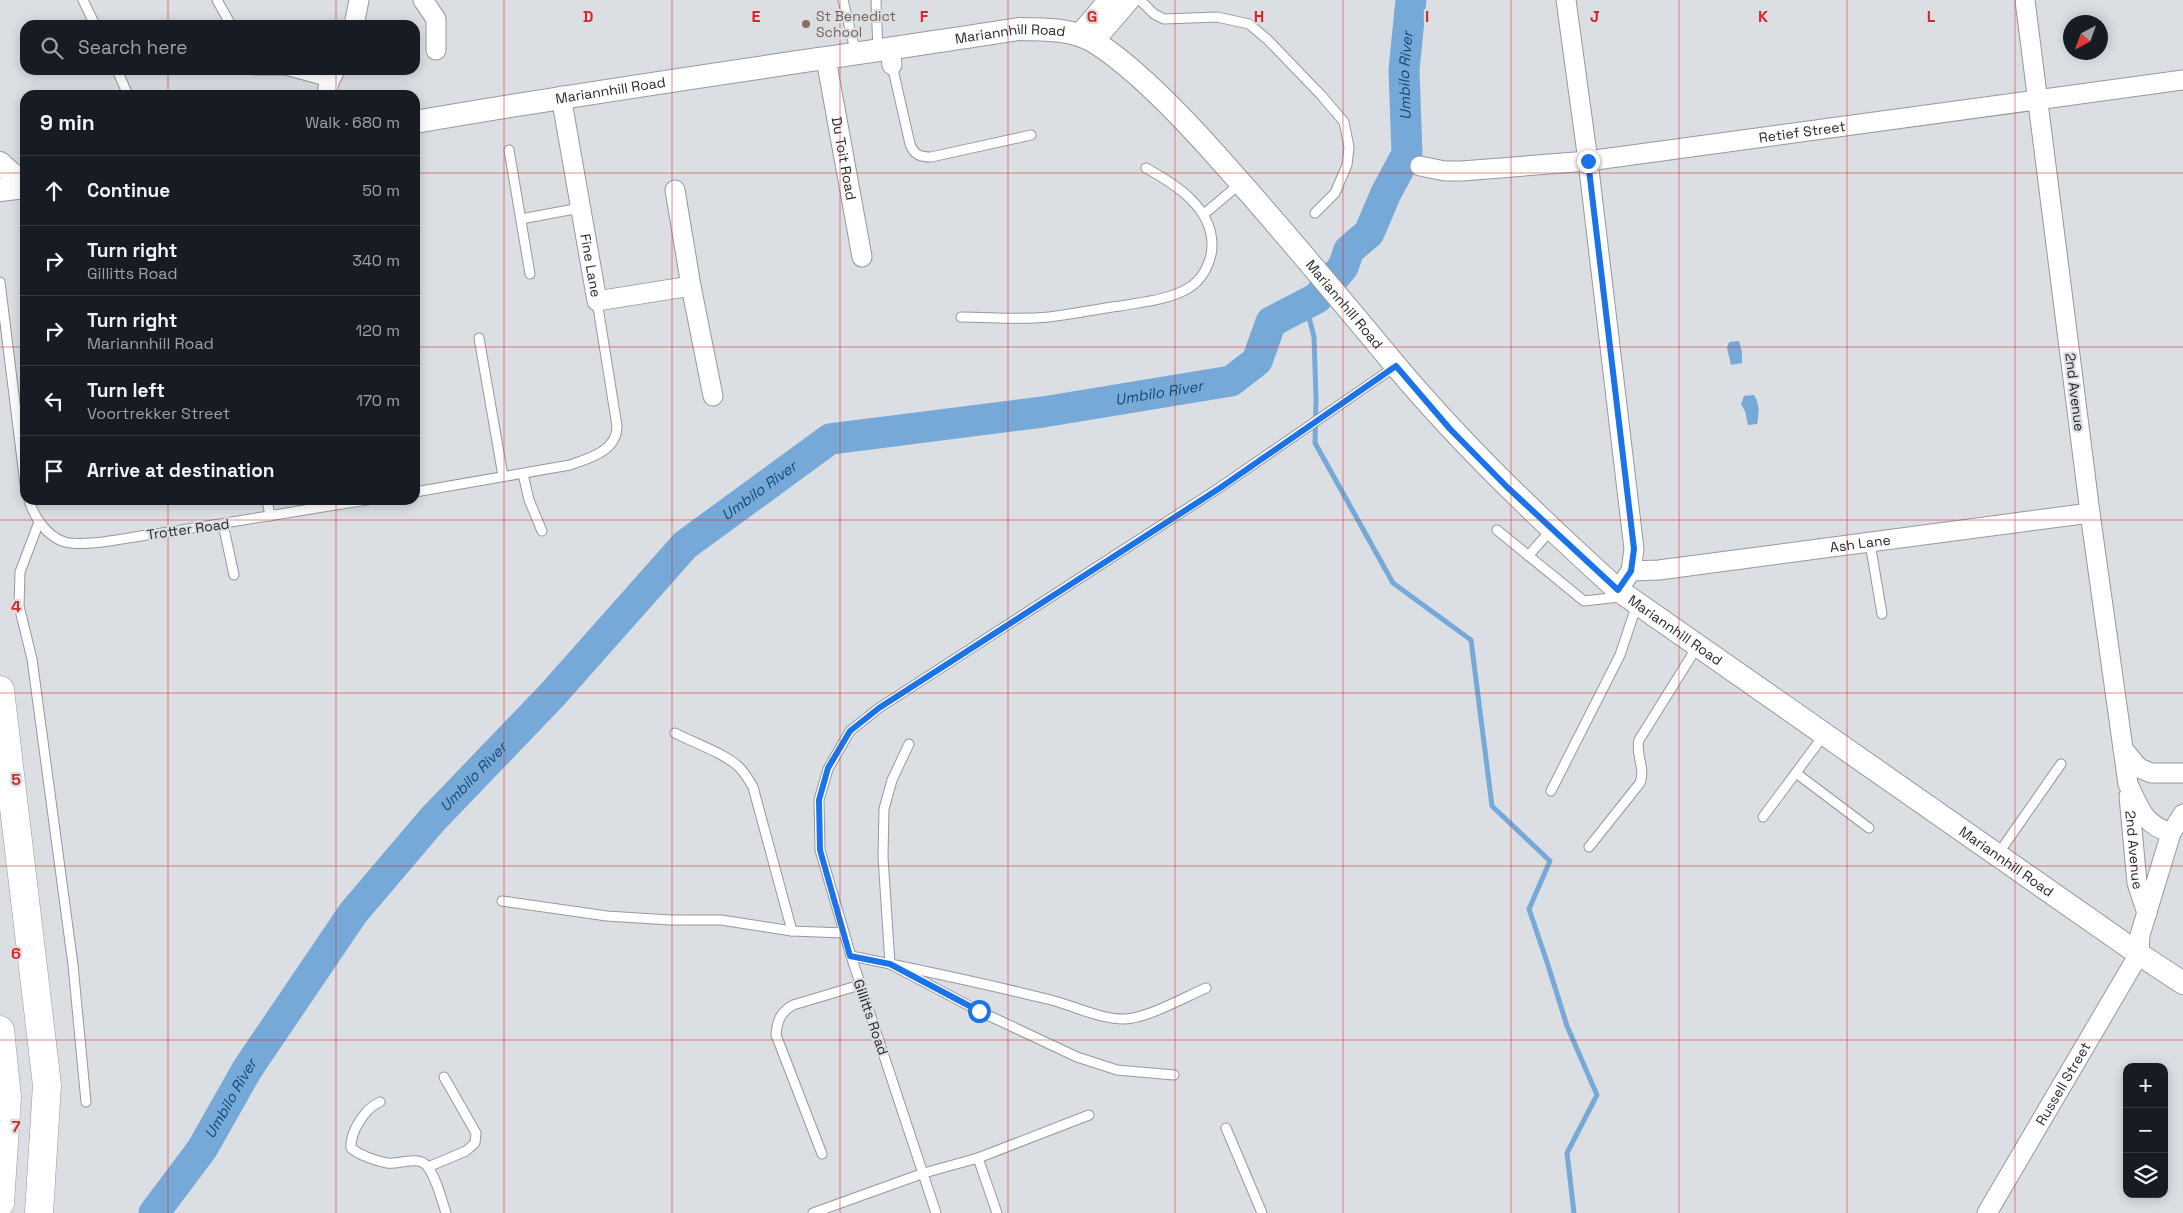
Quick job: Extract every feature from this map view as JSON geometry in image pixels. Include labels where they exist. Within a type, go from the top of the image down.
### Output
[{"type":"highway","points":[[0,690],[47,1085],[38,1213]]},
{"type":"highway","points":[[0,1030],[7,1097],[0,1202]]},
{"type":"street","points":[[355,20],[359,0]]},
{"type":"street","points":[[423,0],[436,20],[436,50]]},
{"type":"street","points":[[1086,38],[1108,0]]},
{"type":"street","points":[[1086,38],[1130,0]]},
{"type":"street","points":[[1566,0],[1588,161],[1634,549],[1627,597]]},
{"type":"street","name":"2nd Avenue","points":[[2025,0],[2090,513],[2128,784],[2138,884],[2147,913]]},
{"type":"street","name":"Mariannhill Road","points":[[420,121],[561,96],[856,55],[887,55],[1019,30],[1047,30],[1086,38],[1132,72],[1181,118],[1309,261],[1450,429],[1552,529],[1627,597],[1998,854],[2138,954],[2183,982]]},
{"type":"street","name":"Du Toit Road","points":[[826,59],[862,257]]},
{"type":"street","name":"Retief Street","points":[[1420,166],[1445,171],[1462,171],[1588,161],[2183,80]]},
{"type":"street","name":"Fine Lane","points":[[561,96],[597,301]]},
{"type":"street","points":[[0,163],[20,178]]},
{"type":"street","points":[[0,190],[20,188]]},
{"type":"street","points":[[674,190],[713,396]]},
{"type":"street","points":[[597,301],[691,286]]},
{"type":"street","name":"Ash Lane","points":[[1631,571],[1658,570],[2090,513]]},
{"type":"street","points":[[2123,749],[2139,768],[2151,773],[2183,773]]},
{"type":"street","name":"2nd Avenue","points":[[2128,784],[2147,820],[2156,828],[2171,833],[2140,935],[2138,954]]},
{"type":"street","points":[[2171,833],[2183,814]]},
{"type":"street","name":"Russell Street","points":[[1987,1213],[2138,954]]},
{"type":"lane","points":[[83,0],[93,20]]},
{"type":"lane","points":[[217,0],[228,20]]},
{"type":"lane","points":[[843,0],[856,55]]},
{"type":"lane","points":[[876,0],[887,55],[912,150],[918,155],[931,156],[1031,135]]},
{"type":"lane","points":[[1140,0],[1154,14],[1164,19],[1217,17],[1249,24],[1268,40],[1344,122],[1349,147],[1347,165],[1335,193],[1315,213]]},
{"type":"lane","points":[[119,75],[126,90]]},
{"type":"lane","points":[[304,75],[330,82]]},
{"type":"lane","points":[[509,150],[530,274]]},
{"type":"lane","points":[[961,317],[1047,317],[1172,296],[1188,289],[1198,280],[1208,266],[1212,253],[1212,237],[1204,214],[1178,186],[1146,168]]},
{"type":"lane","points":[[1204,214],[1241,183]]},
{"type":"lane","points":[[521,219],[580,208]]},
{"type":"lane","points":[[0,282],[20,444]]},
{"type":"lane","name":"Fine Lane","points":[[523,474],[570,465],[593,457],[608,447],[617,436],[597,301]]},
{"type":"lane","points":[[478,338],[503,476]]},
{"type":"lane","name":"Gillitts Road","points":[[936,1213],[850,956],[820,850],[819,800],[828,768],[850,731],[879,708],[1220,488],[1396,366]]},
{"type":"lane","points":[[420,491],[523,474],[529,500],[542,531]]},
{"type":"lane","name":"Trotter Road","points":[[31,505],[39,522],[50,534],[65,542],[93,542],[223,524],[337,505]]},
{"type":"lane","points":[[268,505],[270,516]]},
{"type":"lane","points":[[39,522],[20,572],[19,606],[32,659],[73,965],[86,1102]]},
{"type":"lane","points":[[223,524],[234,575]]},
{"type":"lane","points":[[1528,556],[1552,529]]},
{"type":"lane","points":[[1497,530],[1584,601],[1627,597],[1620,655],[1551,791]]},
{"type":"lane","points":[[1870,543],[1882,614]]},
{"type":"lane","points":[[1589,847],[1640,783],[1643,770],[1638,745],[1639,740],[1698,646]]},
{"type":"lane","points":[[675,733],[738,766],[746,775],[753,787],[792,931]]},
{"type":"lane","points":[[1764,817],[1825,735]]},
{"type":"lane","points":[[890,964],[883,856],[884,809],[892,780],[909,744]]},
{"type":"lane","points":[[1998,854],[2061,764]]},
{"type":"lane","points":[[1796,773],[1869,828]]},
{"type":"lane","points":[[502,901],[607,916],[670,920],[721,920],[792,931],[844,933]]},
{"type":"lane","points":[[850,956],[952,976],[1057,1001],[1098,1015],[1125,1019],[1146,1014],[1206,988]]},
{"type":"lane","points":[[890,964],[979,1011],[1077,1057],[1117,1070],[1174,1075]]},
{"type":"lane","points":[[822,1154],[776,1034],[777,1025],[784,1010],[793,1005],[860,985]]},
{"type":"lane","points":[[428,1167],[466,1151],[475,1143],[476,1133],[444,1077]]},
{"type":"lane","points":[[380,1102],[366,1111],[353,1135],[351,1148],[356,1152],[385,1163],[423,1162],[428,1167],[446,1213]]},
{"type":"lane","points":[[813,1213],[924,1173],[978,1158],[1090,1115]]},
{"type":"lane","points":[[1226,1128],[1262,1213]]},
{"type":"lane","points":[[978,1158],[997,1213]]},
{"type":"water","points":[[1739,341],[1742,363],[1731,365],[1727,348],[1729,342]]},
{"type":"water","points":[[1754,395],[1758,409],[1757,424],[1748,425],[1745,411],[1741,404],[1744,396]]},
{"type":"waterway","name":"Umbilo River","points":[[154,1213],[202,1149],[248,1068],[353,913],[432,820],[552,695],[685,545],[830,439],[1043,412],[1231,381],[1257,361],[1271,322],[1317,298],[1343,267],[1349,250],[1369,233],[1386,193],[1407,154],[1404,70],[1411,0]]},
{"type":"waterway","points":[[1317,298],[1308,313],[1314,337],[1315,443],[1393,583],[1471,640],[1492,806],[1550,861],[1529,909],[1567,1026],[1597,1095],[1567,1153],[1574,1213]]},
{"type":"place","name":"St Benedict School","points":[[806,24]]},
{"type":"route","points":[[979,1011],[890,964],[850,956],[820,850],[819,800],[828,768],[850,731],[879,708],[1042,601],[1220,488],[1396,366],[1450,429],[1507,487],[1618,590],[1631,571],[1634,549],[1588,161]]}]
